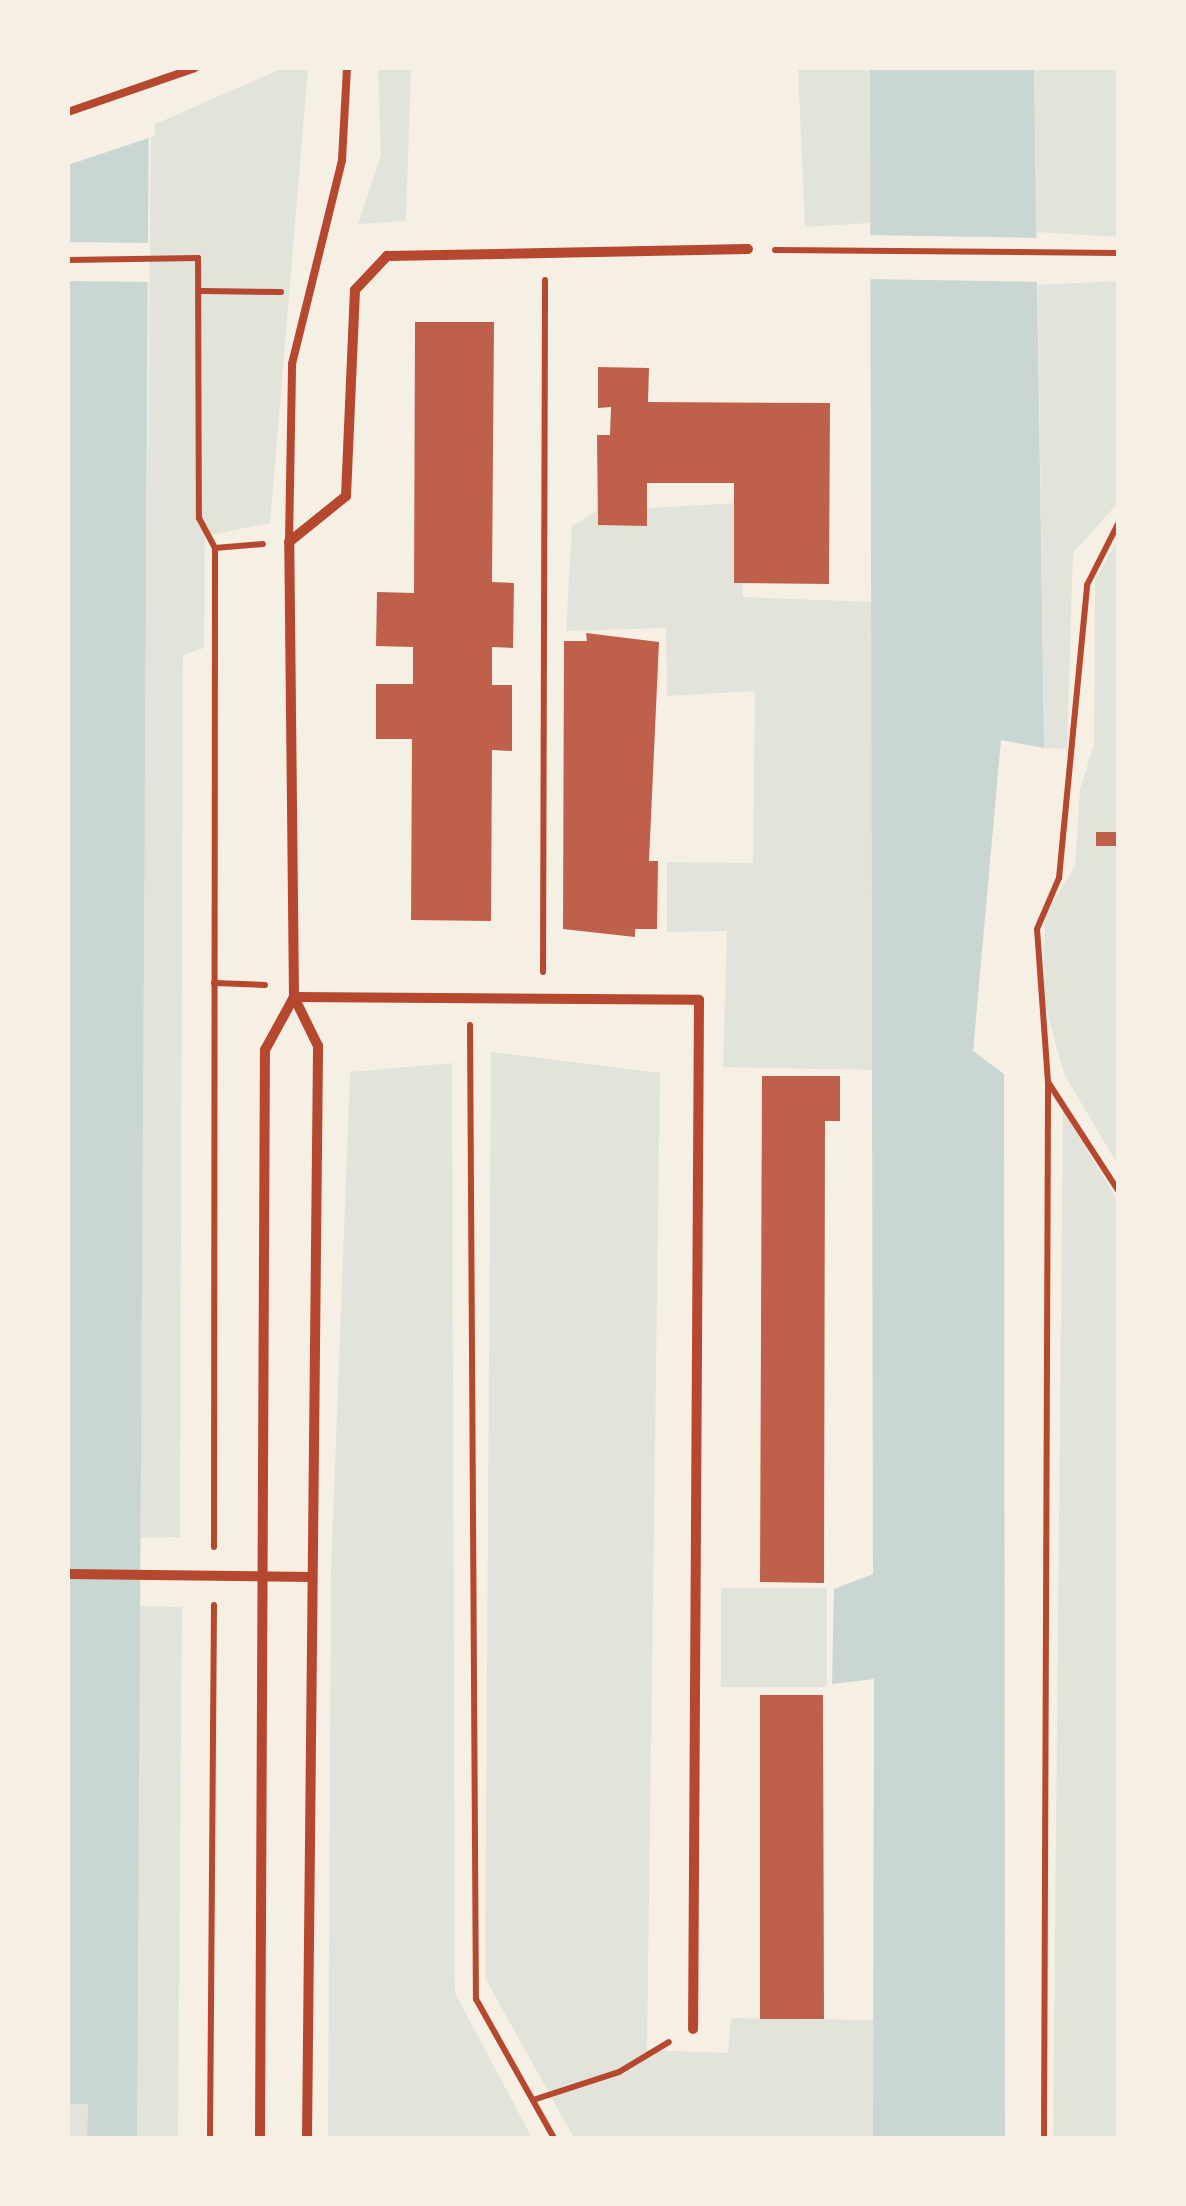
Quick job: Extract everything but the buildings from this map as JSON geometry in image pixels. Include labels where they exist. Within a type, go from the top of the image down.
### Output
[{"type":"street","points":[[306,2138],[309,1578],[318,1046],[294,996],[289,542],[346,496],[355,290],[387,256],[748,249]]},
{"type":"street","points":[[294,996],[699,1000],[693,2028]]},
{"type":"street","points":[[260,2138],[264,1050],[294,996]]},
{"type":"street","points":[[68,1574],[157,1570],[309,1578]]},
{"type":"lane","points":[[68,112],[195,68]]},
{"type":"lane","points":[[289,542],[292,364],[342,160],[347,68]]},
{"type":"path","points":[[748,249],[1118,253]]},
{"type":"path","points":[[543,998],[545,251]]},
{"type":"path","points":[[68,260],[198,258],[200,518],[215,548],[210,2138]]},
{"type":"path","points":[[1044,2138],[1048,1082],[1037,928],[1058,878],[1087,585],[1118,524]]},
{"type":"path","points":[[215,548],[289,542]]},
{"type":"path","points":[[214,983],[255,981],[294,996]]},
{"type":"path","points":[[470,998],[476,1999],[554,2138]]},
{"type":"path","points":[[1048,1082],[1118,1190]]},
{"type":"path","points":[[533,2100],[619,2072],[693,2028]]},
{"type":"shaded area","points":[[68,68],[149,68],[137,2138],[87,2138],[88,2104],[68,2104]]},
{"type":"shaded area","points":[[283,68],[308,68],[270,523],[205,536],[204,648],[183,655],[180,1537],[137,1538],[151,126]]},
{"type":"shaded area","points":[[378,68],[411,68],[406,221],[358,224],[381,155]]},
{"type":"shaded area","points":[[798,68],[870,68],[870,223],[805,227]]},
{"type":"shaded area","points":[[870,68],[1034,68],[1044,748],[1001,740],[973,1051],[1004,1074],[1005,2138],[873,2138],[874,1679],[832,1684],[834,1589],[873,1574]]},
{"type":"shaded area","points":[[1034,68],[1118,68],[1118,237],[1037,232]]},
{"type":"shaded area","points":[[1118,281],[1118,503],[1073,553],[1067,749],[1044,748],[1038,285]]},
{"type":"shaded area","points":[[739,503],[743,597],[871,602],[872,1070],[723,1067],[727,931],[667,932],[667,862],[753,863],[755,691],[667,696],[666,628],[566,631],[572,526],[597,511]]},
{"type":"shaded area","points":[[1118,539],[1118,1165],[1064,1074],[1043,996],[1045,916],[1075,866],[1080,789],[1094,745],[1095,580]]},
{"type":"shaded area","points":[[491,1052],[660,1073],[647,2050],[728,2053],[731,2018],[873,2020],[873,2138],[574,2138],[485,1978]]},
{"type":"shaded area","points":[[452,1063],[455,1993],[532,2138],[328,2138],[331,1570],[350,1072]]},
{"type":"shaded area","points":[[1063,1110],[1118,1201],[1118,2138],[1053,2138]]},
{"type":"shaded area","points":[[721,1588],[827,1588],[827,1687],[721,1687]]},
{"type":"shaded area","points":[[137,1606],[182,1607],[178,2138],[135,2138]]},
{"type":"shaded area","points":[[68,1715],[71,2027],[68,2027]]},
{"type":"shaded area","points":[[68,2104],[88,2104],[87,2138],[68,2138]]},
{"type":"pier","points":[[68,68],[154,68],[155,136],[68,165]]},
{"type":"pier","points":[[865,235],[1042,238],[1042,282],[865,279]]},
{"type":"pier","points":[[68,242],[150,243],[149,282],[68,281]]}]
